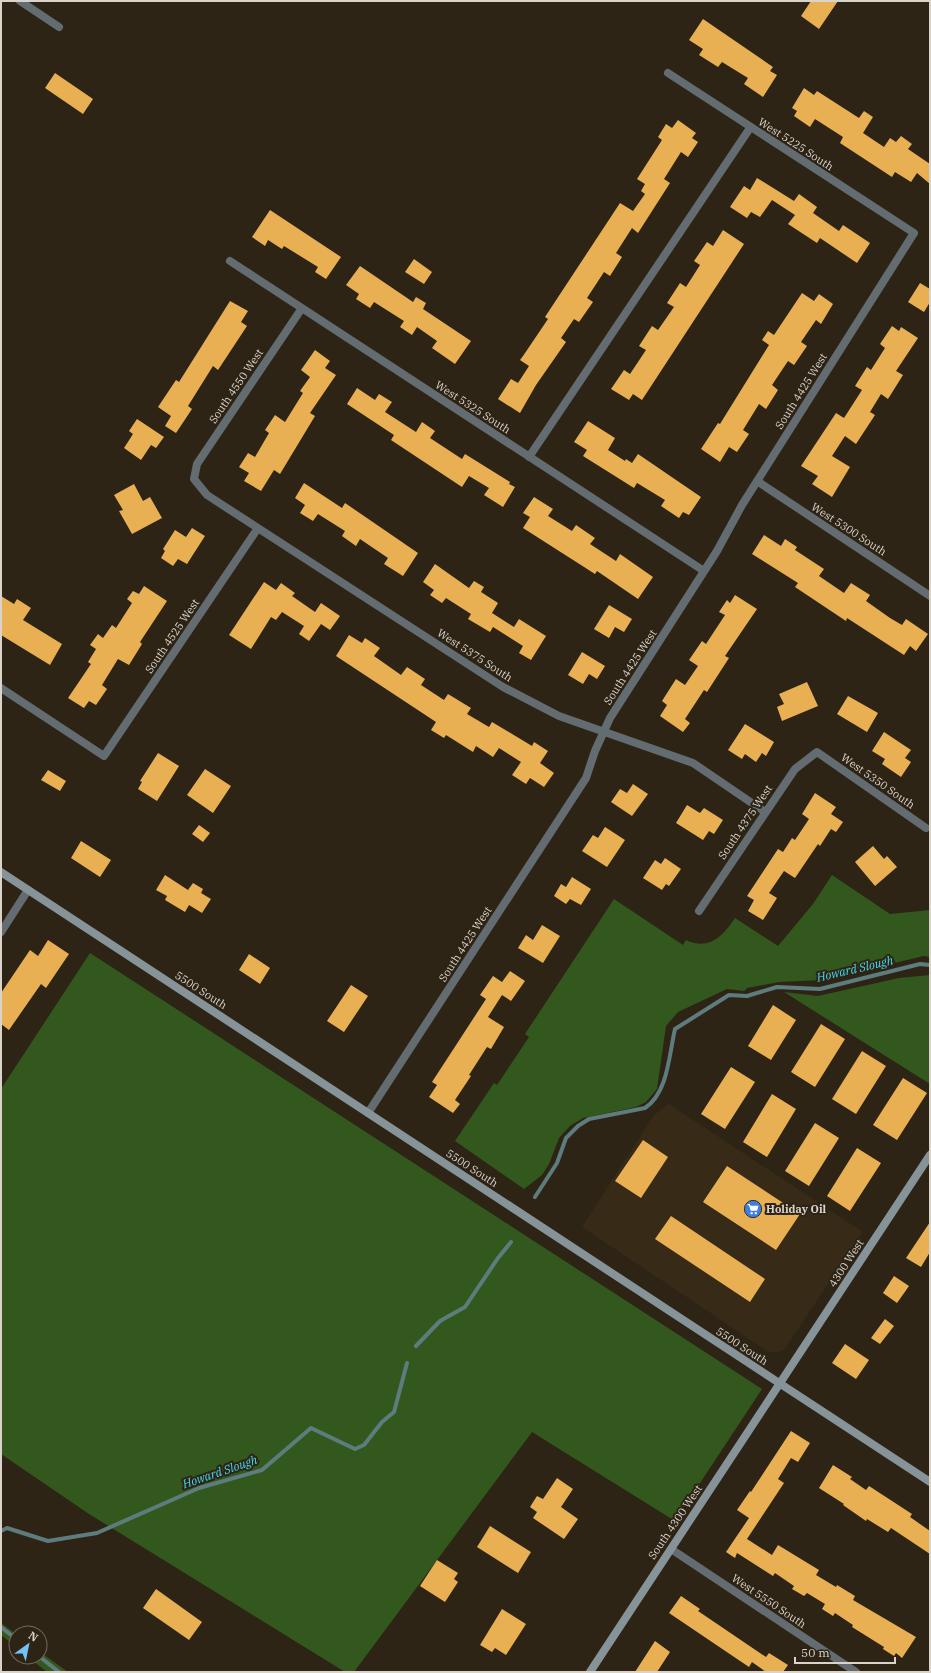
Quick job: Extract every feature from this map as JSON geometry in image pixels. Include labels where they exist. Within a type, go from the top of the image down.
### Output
[{"type":"main road","name":"5500 South","points":[[1,872],[930,1482]]},
{"type":"main road","name":"4300 West","points":[[779,1384],[930,1155]]},
{"type":"main road","name":"South 4300 West","points":[[590,1672],[779,1384]]},
{"type":"street","points":[[20,1],[59,27]]},
{"type":"street","name":"West 5225 South","points":[[668,73],[750,128],[914,233]]},
{"type":"street","points":[[529,457],[750,128]]},
{"type":"street","name":"South 4425 West","points":[[368,1113],[586,778],[603,732],[610,718],[704,571],[757,481],[914,233]]},
{"type":"street","name":"West 5325 South","points":[[230,261],[704,571]]},
{"type":"street","name":"South 4550 West","points":[[194,478],[197,464],[302,308]]},
{"type":"street","name":"West 5375 South","points":[[194,478],[207,495],[503,687],[559,716],[693,763],[765,812]]},
{"type":"street","name":"West 5300 South","points":[[757,481],[930,596]]},
{"type":"street","name":"South 4525 West","points":[[1,688],[104,756],[258,528]]},
{"type":"street","name":"South 4375 West","points":[[699,911],[794,769],[817,752]]},
{"type":"street","name":"West 5350 South","points":[[817,752],[926,828]]},
{"type":"street","points":[[1,932],[28,890]]},
{"type":"street","name":"West 5550 South","points":[[671,1549],[856,1672]]},
{"type":"shaded area","points":[[669,1104],[863,1232],[784,1350],[777,1353],[767,1351],[582,1227],[654,1115]]},
{"type":"green space","points":[[832,875],[890,914],[930,910],[930,957],[924,956],[822,980],[779,982],[747,988],[744,991],[727,989],[678,1012],[666,1026],[657,1089],[646,1102],[636,1107],[583,1118],[570,1126],[559,1138],[549,1164],[542,1175],[524,1189],[455,1141],[494,1083],[497,1085],[529,1037],[525,1034],[614,899],[683,945],[686,940],[702,944],[715,940],[726,931],[735,918],[778,946],[813,904]]},
{"type":"green space","points":[[90,953],[762,1389],[675,1521],[532,1432],[354,1672],[345,1672],[89,1514],[1,1454],[1,1089]]},
{"type":"green space","points":[[930,975],[930,1084],[784,992],[818,996],[899,978]]},
{"type":"green space","points":[[1,1623],[8,1628],[8,1641],[1,1635]]},
{"type":"green space","points":[[48,1658],[68,1672],[47,1672],[38,1665],[48,1665]]},
{"type":"building","points":[[811,1],[838,1],[819,29],[801,16]]},
{"type":"building","points":[[703,19],[773,67],[770,71],[777,75],[763,97],[744,84],[748,78],[722,62],[718,67],[699,55],[703,49],[689,40]]},
{"type":"building","points":[[55,73],[93,99],[83,114],[45,88]]},
{"type":"building","points":[[804,88],[814,95],[817,91],[859,118],[864,111],[873,117],[863,133],[884,147],[890,138],[896,142],[901,136],[912,144],[908,149],[930,164],[930,184],[917,173],[911,182],[895,172],[892,177],[840,143],[843,137],[815,119],[810,127],[794,116],[797,111],[792,108]]},
{"type":"building","points":[[678,120],[696,133],[692,138],[698,142],[688,157],[681,152],[664,179],[670,183],[638,233],[632,228],[616,253],[622,257],[610,276],[604,272],[587,298],[593,302],[579,322],[574,319],[561,338],[566,342],[536,385],[520,413],[498,399],[511,379],[518,383],[529,366],[520,360],[548,319],[545,317],[620,203],[633,211],[645,194],[641,191],[645,184],[637,179],[662,140],[658,137],[666,124],[672,128]]},
{"type":"building","points":[[757,178],[794,201],[799,194],[817,207],[813,213],[839,231],[843,225],[870,243],[857,263],[820,238],[817,243],[788,224],[795,215],[772,200],[760,217],[751,212],[747,218],[730,207],[744,186],[750,190]]},
{"type":"building","points":[[270,210],[341,257],[326,279],[315,272],[318,267],[284,246],[282,249],[268,240],[265,246],[252,237]]},
{"type":"building","points":[[723,230],[744,244],[642,400],[633,394],[629,400],[611,389],[624,370],[630,374],[646,350],[639,346],[652,326],[658,330],[674,307],[667,303],[680,283],[686,287],[700,265],[694,261],[707,242],[713,246]]},
{"type":"building","points":[[414,259],[432,272],[424,284],[405,272]]},
{"type":"building","points":[[360,266],[413,302],[416,297],[426,303],[423,309],[471,341],[455,364],[432,348],[437,341],[417,327],[412,335],[400,327],[404,321],[374,302],[370,308],[356,299],[359,294],[346,285]]},
{"type":"building","points":[[920,283],[930,289],[930,302],[924,312],[908,302]]},
{"type":"building","points":[[802,293],[814,301],[819,294],[833,304],[821,324],[816,320],[801,342],[807,346],[794,365],[788,361],[772,385],[778,390],[766,409],[759,404],[743,430],[749,434],[737,452],[729,447],[720,462],[701,449],[718,423],[720,424],[769,345],[762,340],[768,331],[774,335]]},
{"type":"building","points":[[230,301],[248,311],[241,322],[247,326],[218,370],[213,366],[188,406],[192,409],[176,433],[165,426],[171,416],[158,407],[176,380],[179,382]]},
{"type":"building","points":[[892,326],[899,331],[901,327],[918,338],[896,371],[903,375],[888,399],[881,394],[870,412],[875,415],[856,444],[845,436],[832,456],[850,467],[832,497],[812,484],[818,476],[801,466],[836,413],[844,418],[862,390],[855,386],[867,367],[871,370],[885,348],[880,344]]},
{"type":"building","points":[[315,350],[330,361],[325,368],[336,375],[310,413],[315,416],[280,474],[274,470],[261,491],[244,481],[249,473],[239,467],[248,453],[255,457],[269,433],[265,430],[275,415],[285,422],[303,393],[300,391],[310,377],[301,370]]},
{"type":"building","points":[[357,388],[375,400],[379,394],[392,402],[385,412],[416,432],[422,422],[435,431],[430,438],[462,459],[465,454],[510,482],[509,484],[515,487],[503,507],[484,495],[489,488],[469,476],[462,487],[391,440],[394,435],[347,404]]},
{"type":"building","points":[[137,419],[164,437],[156,448],[151,445],[141,460],[124,448],[133,434],[129,431]]},
{"type":"building","points":[[588,421],[615,438],[608,450],[625,461],[626,459],[632,463],[638,454],[701,497],[689,515],[683,512],[679,518],[661,506],[665,500],[637,483],[634,488],[583,456],[587,450],[574,442]]},
{"type":"building","points":[[304,483],[342,508],[345,503],[418,553],[403,576],[384,564],[388,558],[360,539],[356,546],[342,536],[345,531],[318,514],[313,521],[300,513],[305,505],[295,498]]},
{"type":"building","points":[[134,484],[143,501],[150,497],[162,518],[132,534],[119,511],[123,510],[114,495]]},
{"type":"building","points":[[534,497],[553,509],[548,516],[572,531],[576,525],[595,538],[590,544],[616,561],[620,554],[653,577],[638,599],[597,571],[595,574],[523,528],[530,517],[523,513]]},
{"type":"building","points":[[192,528],[205,536],[187,564],[178,559],[173,566],[161,558],[165,551],[163,549],[175,530],[186,537]]},
{"type":"building","points":[[764,535],[781,546],[785,539],[797,547],[795,550],[824,569],[819,576],[844,593],[851,583],[870,595],[866,601],[890,618],[902,625],[906,619],[928,634],[916,651],[910,646],[904,655],[847,618],[846,621],[795,587],[798,583],[752,554]]},
{"type":"building","points":[[435,564],[469,588],[474,581],[484,587],[481,592],[498,603],[492,613],[514,627],[519,619],[546,636],[531,660],[519,653],[523,646],[493,627],[490,632],[468,619],[471,614],[446,598],[442,603],[430,595],[434,590],[423,582]]},
{"type":"building","points":[[264,582],[276,590],[281,583],[295,593],[292,596],[315,612],[321,603],[340,616],[330,630],[321,624],[309,641],[299,634],[304,626],[282,612],[276,620],[271,617],[251,649],[229,635]]},
{"type":"building","points":[[144,586],[167,601],[140,642],[142,644],[129,665],[118,659],[102,685],[107,689],[96,705],[89,701],[84,708],[68,698],[91,664],[88,662],[96,649],[90,645],[98,634],[103,638],[112,625],[116,628],[132,603],[127,599],[133,591],[139,594]]},
{"type":"building","points":[[735,595],[757,609],[725,656],[729,658],[707,692],[704,690],[685,719],[690,723],[683,732],[660,716],[667,705],[662,701],[676,679],[685,685],[698,666],[689,660],[702,641],[706,644],[725,615],[719,612],[727,600],[730,603]]},
{"type":"building","points":[[1,596],[14,604],[17,599],[31,608],[23,620],[62,644],[50,665],[1,635]]},
{"type":"building","points":[[609,605],[632,619],[624,632],[615,627],[609,638],[594,629]]},
{"type":"building","points":[[349,635],[362,643],[365,638],[380,648],[374,656],[401,675],[407,667],[425,679],[421,685],[444,700],[448,694],[471,708],[467,714],[489,727],[492,722],[532,746],[534,742],[548,751],[540,763],[554,773],[544,787],[530,778],[526,784],[512,775],[521,762],[499,748],[493,757],[476,746],[473,752],[446,735],[444,738],[431,730],[436,722],[336,656]]},
{"type":"building","points":[[582,652],[605,666],[597,679],[589,674],[583,684],[568,675]]},
{"type":"building","points":[[807,682],[818,706],[782,721],[777,707],[784,704],[779,694]]},
{"type":"building","points":[[848,696],[878,713],[867,732],[837,714]]},
{"type":"building","points":[[745,724],[774,742],[766,756],[762,753],[756,762],[745,754],[742,759],[728,750]]},
{"type":"building","points":[[884,732],[911,750],[905,758],[911,762],[901,777],[882,764],[885,759],[872,751]]},
{"type":"building","points":[[158,753],[179,766],[157,801],[138,789],[142,782],[140,781]]},
{"type":"building","points":[[205,769],[231,786],[213,813],[187,795]]},
{"type":"building","points":[[48,770],[66,781],[60,791],[41,780]]},
{"type":"building","points":[[633,784],[648,794],[632,816],[611,802],[620,789],[627,793]]},
{"type":"building","points":[[815,793],[836,807],[831,814],[843,822],[836,832],[831,829],[820,846],[818,844],[795,878],[784,871],[769,893],[777,898],[763,920],[748,911],[754,900],[747,896],[778,849],[783,852],[792,838],[795,840],[809,819],[802,814]]},
{"type":"building","points":[[687,805],[700,813],[704,808],[723,820],[714,834],[709,831],[703,840],[676,823]]},
{"type":"building","points":[[199,825],[210,833],[203,842],[192,834]]},
{"type":"building","points":[[605,827],[625,840],[607,867],[582,851],[593,835],[598,838]]},
{"type":"building","points":[[81,841],[111,860],[100,877],[71,858]]},
{"type":"building","points":[[873,846],[884,859],[887,856],[897,867],[875,886],[855,862]]},
{"type":"building","points":[[665,858],[681,869],[669,886],[666,884],[662,890],[643,878],[655,860],[661,864]]},
{"type":"building","points":[[165,875],[188,890],[193,883],[203,889],[201,893],[211,899],[202,913],[189,905],[185,912],[165,900],[167,896],[156,890]]},
{"type":"building","points":[[572,877],[591,889],[581,905],[570,899],[566,904],[554,896],[561,884],[566,887]]},
{"type":"building","points":[[542,925],[560,936],[543,963],[518,948],[526,935],[533,940]]},
{"type":"building","points":[[48,940],[69,954],[46,988],[41,984],[9,1030],[1,1024],[1,993],[30,950],[38,956]]},
{"type":"building","points":[[249,954],[270,968],[260,984],[239,970]]},
{"type":"building","points":[[510,971],[525,981],[511,1001],[502,995],[488,1017],[504,1027],[491,1049],[487,1047],[469,1075],[471,1076],[455,1100],[460,1104],[453,1113],[429,1097],[437,1085],[432,1082],[486,999],[480,995],[493,976],[502,982]]},
{"type":"building","points":[[351,985],[368,996],[344,1032],[327,1021]]},
{"type":"building","points":[[773,1005],[796,1020],[771,1060],[748,1046]]},
{"type":"building","points":[[821,1024],[845,1039],[815,1087],[791,1072]]},
{"type":"building","points":[[862,1051],[886,1066],[856,1114],[832,1099]]},
{"type":"building","points":[[731,1067],[755,1082],[725,1129],[701,1114]]},
{"type":"building","points":[[903,1078],[927,1093],[897,1140],[873,1125]]},
{"type":"building","points":[[772,1094],[796,1109],[767,1157],[743,1142]]},
{"type":"building","points":[[815,1123],[839,1138],[809,1186],[785,1171]]},
{"type":"building","points":[[643,1140],[668,1157],[641,1198],[615,1181]]},
{"type":"building","points":[[857,1148],[881,1163],[850,1211],[827,1196]]},
{"type":"building","points":[[727,1166],[800,1214],[776,1250],[703,1202]]},
{"type":"building","points":[[671,1216],[765,1279],[750,1302],[655,1239]]},
{"type":"building","points":[[930,1222],[930,1252],[921,1267],[906,1258]]},
{"type":"building","points":[[894,1276],[909,1286],[897,1303],[883,1293]]},
{"type":"building","points":[[885,1319],[894,1326],[880,1344],[871,1338]]},
{"type":"building","points":[[845,1344],[869,1360],[856,1379],[832,1363]]},
{"type":"building","points":[[791,1431],[810,1443],[798,1462],[791,1458],[778,1479],[784,1483],[747,1539],[772,1555],[778,1545],[819,1570],[816,1575],[855,1596],[853,1600],[916,1637],[902,1658],[896,1653],[894,1656],[883,1649],[884,1647],[852,1627],[853,1625],[835,1613],[833,1616],[822,1609],[825,1604],[807,1593],[804,1596],[792,1589],[794,1586],[775,1573],[773,1576],[737,1553],[735,1558],[726,1552],[749,1518],[737,1510],[750,1491],[751,1492]]},
{"type":"building","points":[[833,1465],[852,1477],[850,1479],[866,1490],[869,1486],[912,1514],[910,1517],[930,1531],[930,1554],[891,1528],[888,1532],[867,1519],[866,1521],[843,1505],[844,1504],[819,1488]]},
{"type":"building","points":[[557,1478],[573,1489],[561,1507],[578,1519],[564,1539],[533,1518],[537,1512],[530,1507],[537,1496],[543,1499]]},
{"type":"building","points":[[490,1526],[531,1552],[518,1573],[477,1547]]},
{"type":"building","points":[[437,1560],[458,1573],[454,1579],[458,1582],[445,1602],[420,1586]]},
{"type":"building","points":[[156,1589],[202,1622],[189,1640],[143,1608]]},
{"type":"building","points":[[681,1596],[700,1609],[698,1611],[766,1657],[769,1653],[788,1665],[783,1672],[766,1672],[752,1662],[749,1667],[669,1613]]},
{"type":"building","points":[[502,1609],[526,1624],[506,1655],[495,1648],[492,1652],[480,1645]]},
{"type":"building","points":[[655,1641],[670,1652],[657,1672],[635,1672]]},
{"type":"waterway","name":"Howard Slough","points":[[535,1197],[557,1163],[566,1138],[578,1126],[589,1119],[645,1108],[653,1101],[659,1093],[663,1083],[675,1029],[729,995],[747,996],[777,987],[820,989],[920,964],[930,965]]},
{"type":"waterway","name":"Howard Slough","points":[[416,1346],[440,1321],[465,1307],[498,1258],[511,1242]]},
{"type":"waterway","name":"Howard Slough","points":[[1,1531],[7,1528],[48,1541],[97,1533],[199,1488],[262,1470],[311,1428],[355,1449],[364,1445],[382,1422],[394,1412],[407,1363]]},
{"type":"waterway","points":[[1,1627],[8,1633]]},
{"type":"waterway","points":[[48,1663],[59,1672]]},
{"type":"place","name":"Holiday Oil","points":[[753,1209]]}]
